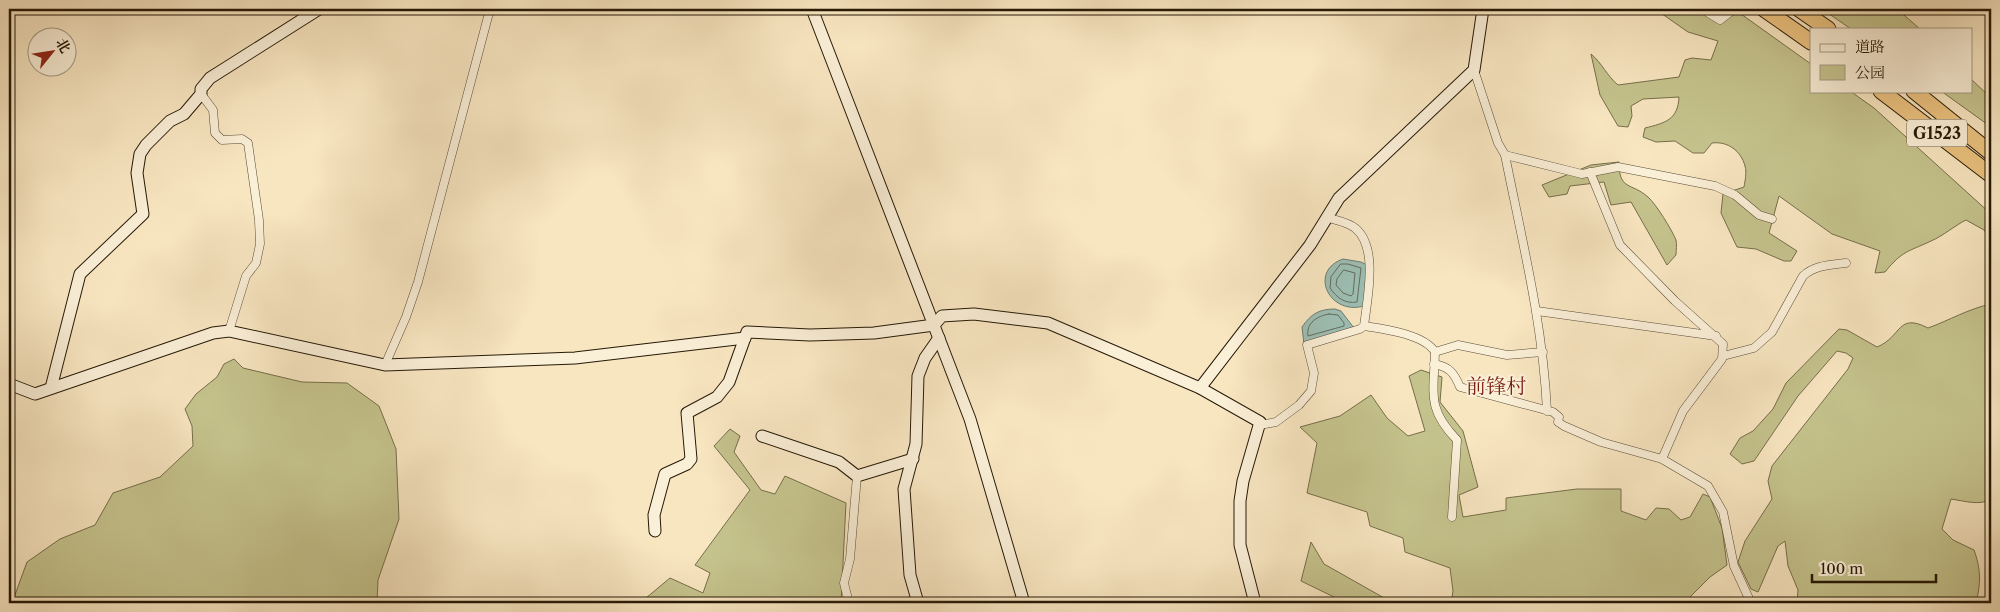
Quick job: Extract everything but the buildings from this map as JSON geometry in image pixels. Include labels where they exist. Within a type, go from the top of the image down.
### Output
[{"type":"highway","points":[[1764,9],[1810,41]]},
{"type":"highway","points":[[1799,9],[1827,28]]},
{"type":"highway","name":"G1523","points":[[1882,92],[1991,175]]},
{"type":"highway","name":"G1523","points":[[1915,92],[1991,153]]},
{"type":"street","points":[[51,388],[80,274],[143,214],[137,174],[140,154],[146,145],[170,121],[184,114],[201,94],[201,89],[210,78],[319,9]]},
{"type":"street","points":[[385,365],[406,317],[418,282],[490,9]]},
{"type":"street","points":[[812,9],[970,419],[1024,603]]},
{"type":"street","points":[[1484,9],[1474,70],[1498,143],[1505,155],[1537,311],[1543,352],[1547,411]]},
{"type":"street","points":[[1702,9],[1720,20],[1734,9]]},
{"type":"street","points":[[1200,388],[1310,245],[1339,198],[1474,70]]},
{"type":"street","points":[[201,94],[212,110],[215,133],[222,140],[242,139],[248,143],[259,220],[260,244],[256,263],[246,276],[229,332]]},
{"type":"street","points":[[1505,155],[1582,174],[1618,167],[1715,186],[1735,196],[1759,215],[1772,219]]},
{"type":"street","points":[[1590,172],[1620,245],[1675,301],[1723,344],[1722,356],[1683,412],[1662,459]]},
{"type":"street","points":[[1326,217],[1354,226],[1360,232],[1365,242],[1370,278],[1364,326]]},
{"type":"street","points":[[1722,356],[1754,348],[1772,332],[1803,276],[1808,272],[1819,266],[1846,263]]},
{"type":"street","points":[[1537,311],[1716,336]]},
{"type":"street","points":[[655,531],[654,515],[665,474],[687,464],[691,459],[687,413],[717,397],[729,382],[747,332],[810,335],[865,333],[934,325],[942,316],[974,314],[1048,323],[1200,388],[1258,420],[1260,425],[1243,481],[1240,501],[1240,545],[1254,603]]},
{"type":"street","points":[[1260,425],[1276,422],[1300,405],[1311,391],[1314,373],[1307,345],[1360,329],[1364,326],[1392,330],[1428,345],[1435,352],[1432,387],[1433,402],[1446,429],[1457,440],[1452,517]]},
{"type":"street","points":[[9,384],[35,394],[213,334],[229,332],[385,365],[576,358],[745,338]]},
{"type":"street","points":[[918,603],[910,575],[904,489],[916,444],[918,376],[925,358],[939,338]]},
{"type":"street","points":[[1435,352],[1458,345],[1507,355],[1543,352]]},
{"type":"street","points":[[1434,364],[1445,366],[1454,372],[1460,387],[1553,412],[1558,417],[1558,422],[1601,442],[1662,459],[1708,486],[1723,512],[1734,566],[1751,603]]},
{"type":"street","points":[[762,436],[838,462],[858,476]]},
{"type":"street","points":[[858,476],[913,458]]},
{"type":"street","points":[[849,603],[844,583],[850,560],[858,476]]},
{"type":"green space","points":[[1655,9],[1734,9],[1810,63],[1810,92],[1851,92],[1874,108],[1991,214],[1991,239],[1984,230],[1966,220],[1935,239],[1906,252],[1885,272],[1875,273],[1880,251],[1832,234],[1779,196],[1769,233],[1797,251],[1791,261],[1784,261],[1756,249],[1737,247],[1721,213],[1723,194],[1744,187],[1746,168],[1737,152],[1728,145],[1712,143],[1704,153],[1693,153],[1675,141],[1656,142],[1643,137],[1645,128],[1664,122],[1673,116],[1679,97],[1643,99],[1631,106],[1632,116],[1628,127],[1618,126],[1600,95],[1591,54],[1618,85],[1679,77],[1685,60],[1692,58],[1711,60],[1718,41],[1688,32]]},
{"type":"green space","points":[[1822,9],[1897,9],[1919,28],[1850,28]]},
{"type":"green space","points":[[1972,80],[1991,98],[1991,127],[1942,92],[1972,92]]},
{"type":"green space","points":[[1619,162],[1621,178],[1627,185],[1642,192],[1651,200],[1674,236],[1676,255],[1667,265],[1631,202],[1611,205],[1604,182],[1570,186],[1567,194],[1549,197],[1542,185],[1591,165]]},
{"type":"green space","points":[[1991,304],[1991,499],[1977,503],[1951,499],[1942,529],[1953,540],[1974,550],[1980,576],[1976,603],[1797,603],[1798,590],[1788,566],[1785,541],[1778,546],[1758,592],[1751,589],[1738,562],[1745,541],[1772,499],[1768,481],[1772,466],[1848,369],[1853,358],[1846,353],[1837,351],[1798,396],[1754,461],[1742,464],[1730,454],[1740,438],[1753,431],[1773,409],[1786,383],[1839,329],[1847,330],[1877,347],[1885,343],[1905,324],[1918,324],[1928,328]]},
{"type":"green space","points":[[234,359],[243,368],[302,382],[347,383],[379,406],[396,449],[399,519],[378,580],[377,603],[12,603],[27,562],[60,539],[95,525],[113,493],[160,477],[193,446],[192,426],[185,409],[196,394],[217,377],[224,364]]},
{"type":"green space","points":[[1421,370],[1442,377],[1440,402],[1463,431],[1478,487],[1459,495],[1463,517],[1506,510],[1506,498],[1577,489],[1621,489],[1621,511],[1646,520],[1656,508],[1669,509],[1681,520],[1690,517],[1703,494],[1710,497],[1722,528],[1727,565],[1710,577],[1684,603],[1451,603],[1453,591],[1450,568],[1405,552],[1403,538],[1370,526],[1367,512],[1307,493],[1317,443],[1300,427],[1340,416],[1371,395],[1387,418],[1408,436],[1425,431],[1409,376]]},
{"type":"green space","points":[[730,429],[740,436],[734,452],[761,490],[775,494],[785,476],[846,503],[841,603],[640,603],[670,578],[703,593],[710,573],[695,565],[750,490],[714,446]]},
{"type":"green space","points":[[1311,542],[1324,564],[1393,603],[1337,603],[1336,598],[1301,581]]},
{"type":"water","points":[[1343,259],[1367,265],[1364,306],[1352,307],[1341,305],[1327,291],[1325,282],[1327,273],[1332,265]]},
{"type":"water","points":[[1335,309],[1341,311],[1354,328],[1304,344],[1302,327],[1309,319],[1320,311]]},
{"type":"district","name":"前锋村","points":[[1496,386]]}]
